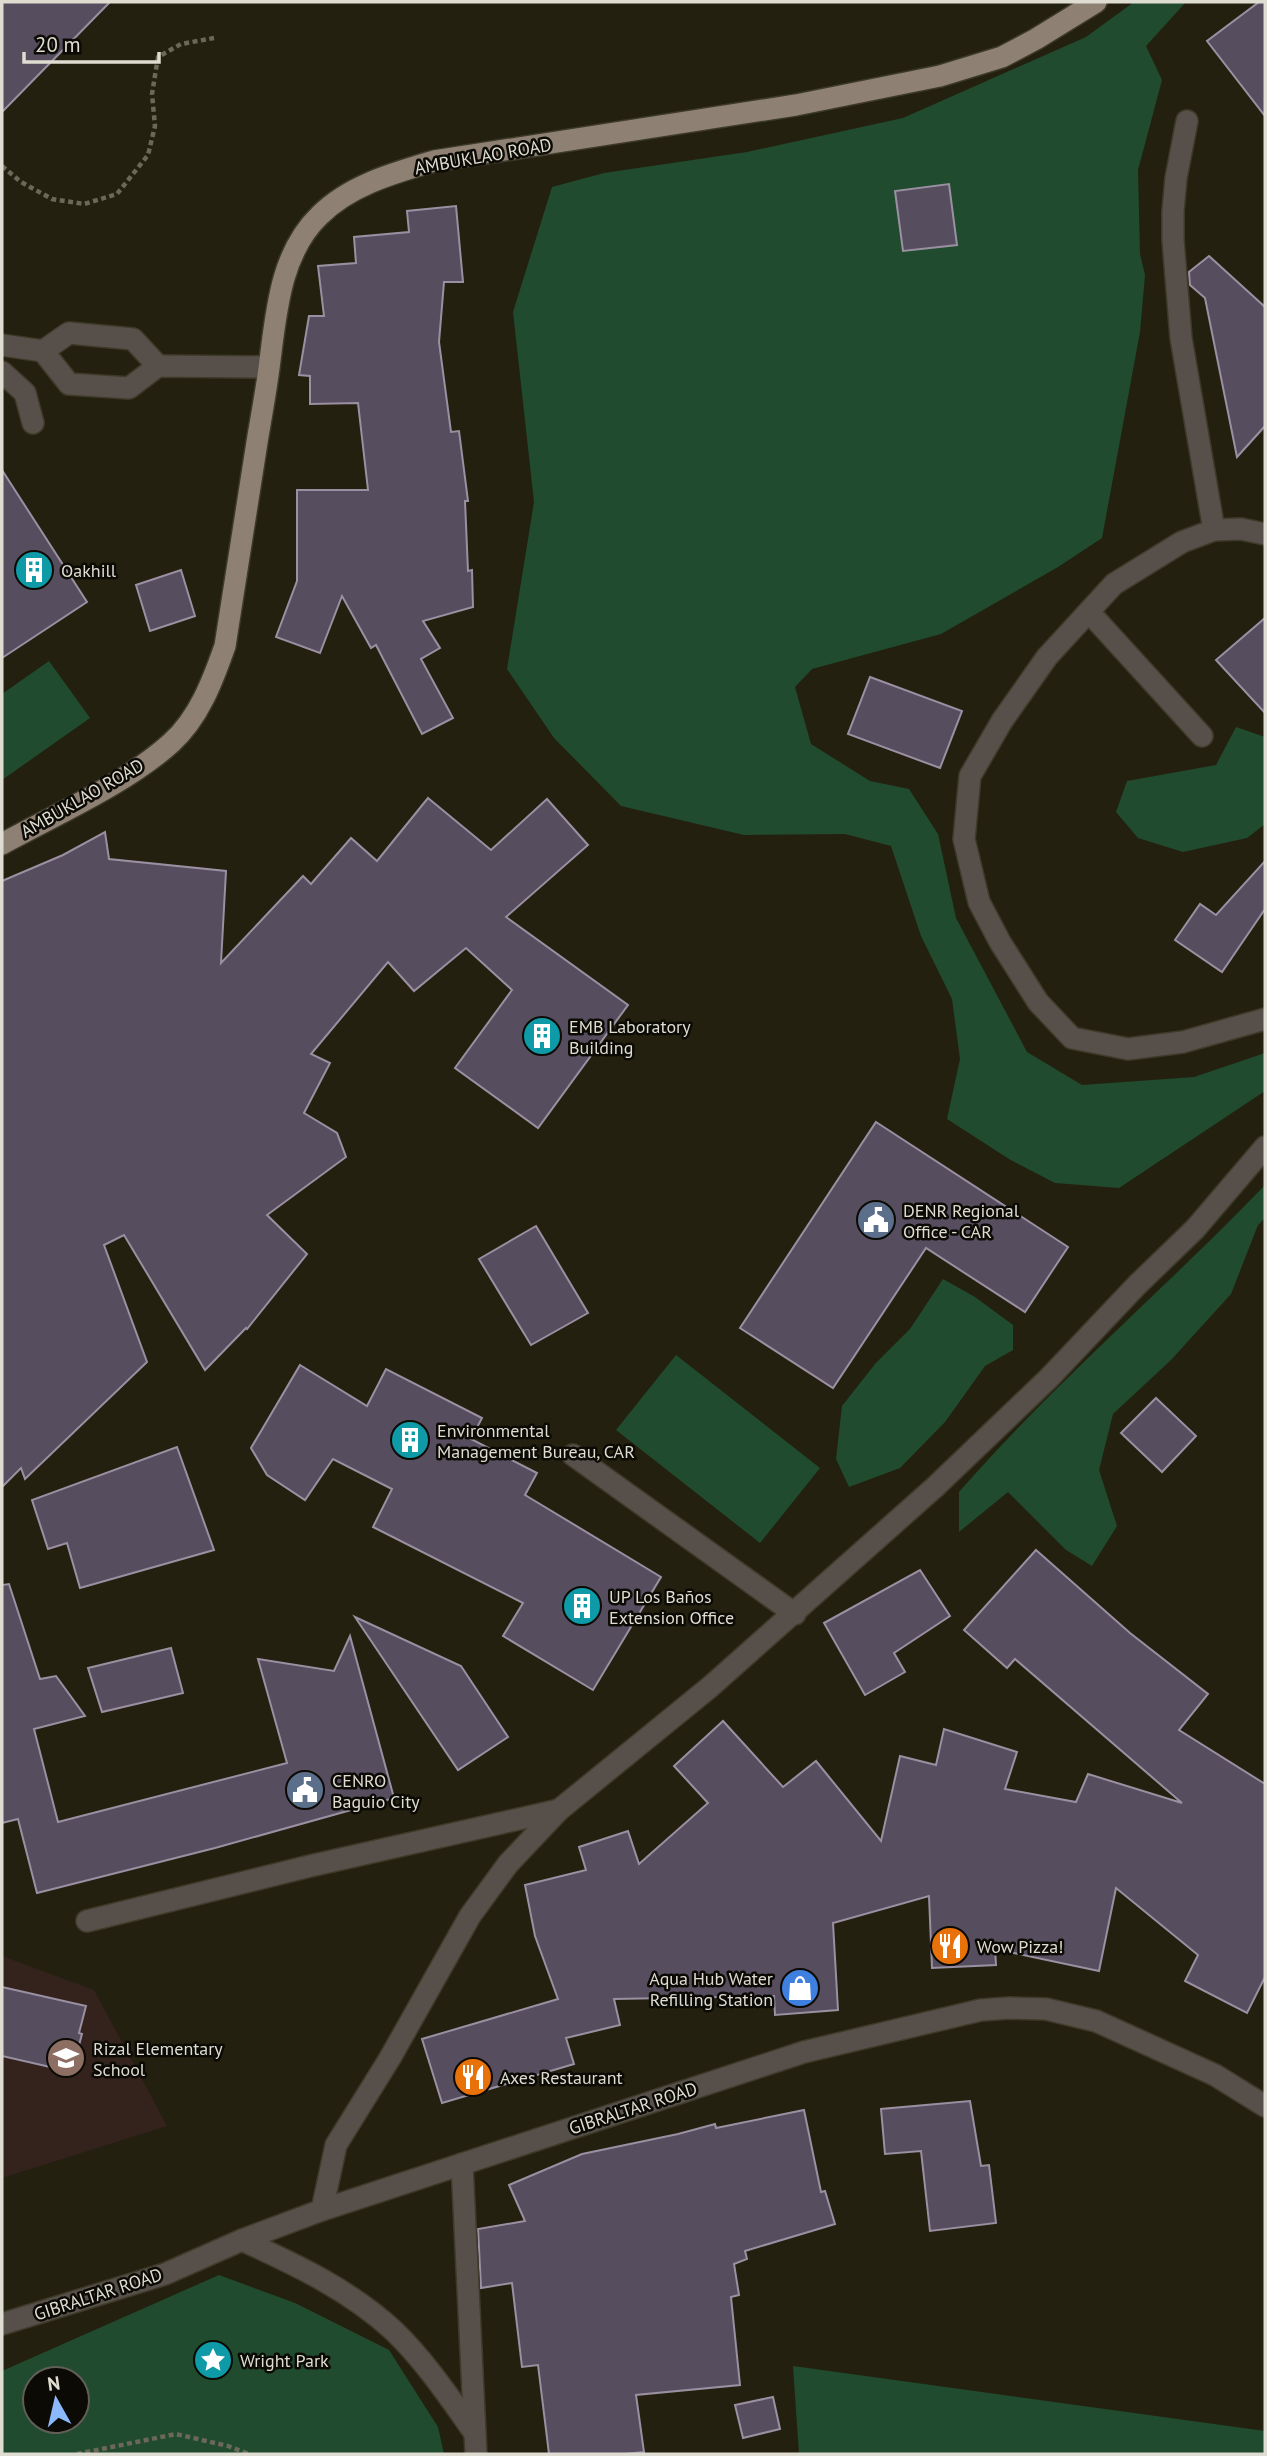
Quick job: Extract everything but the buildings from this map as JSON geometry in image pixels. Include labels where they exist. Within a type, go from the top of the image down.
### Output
[{"type":"main road","name":"AMBUKLAO ROAD","points":[[2,844],[136,770],[173,742],[199,708],[225,646],[269,367],[274,317],[296,246],[318,216],[341,198],[387,175],[434,161],[796,105],[940,76],[1002,57],[1096,2]]},
{"type":"street","points":[[1187,121],[1176,178],[1173,240],[1181,338],[1214,530]]},
{"type":"street","points":[[2,345],[43,351],[69,333],[133,339],[158,366]]},
{"type":"street","points":[[43,351],[69,384],[129,388],[158,366],[269,367]]},
{"type":"street","points":[[2,372],[25,393],[33,423]]},
{"type":"street","points":[[1265,534],[1241,529],[1214,530],[1182,542],[1114,584],[1047,657],[1002,721],[970,776],[964,839],[979,902],[999,942],[1038,1002],[1072,1038],[1128,1049],[1183,1042],[1265,1019]]},
{"type":"street","points":[[1088,612],[1202,736]]},
{"type":"street","points":[[322,2210],[336,2145],[390,2058],[470,1916],[508,1864],[559,1810],[795,1614],[935,1488],[1049,1378],[1195,1229],[1265,1147]]},
{"type":"street","points":[[573,1455],[795,1614]]},
{"type":"street","points":[[87,1921],[310,1866],[559,1810]]},
{"type":"street","name":"GIBRALTAR ROAD","points":[[2,2324],[164,2274],[242,2240],[322,2210],[804,2052],[981,2010],[1046,2009],[1096,2021],[1215,2075],[1265,2106]]},
{"type":"street","points":[[462,2164],[477,2454]]},
{"type":"street","points":[[242,2240],[303,2268],[352,2297],[384,2323],[437,2379],[474,2432]]},
{"type":"path","points":[[2,166],[21,182],[52,199],[83,204],[117,194],[148,155],[155,126],[152,94],[158,57],[180,44],[214,38]]},
{"type":"path","points":[[77,2454],[176,2434],[228,2446],[249,2454]]},
{"type":"shaded area","name":"Rizal Elementary School","points":[[2,1956],[94,1990],[167,2126],[2,2178]]},
{"type":"green space","points":[[1134,2],[1186,2],[1146,46],[1162,80],[1138,170],[1140,254],[1145,275],[1140,332],[1102,538],[1058,567],[941,634],[812,669],[795,687],[811,744],[870,781],[909,789],[938,834],[956,918],[1027,1052],[1082,1085],[1194,1077],[1265,1053],[1265,1091],[1119,1188],[1055,1183],[1009,1159],[947,1119],[960,1059],[952,999],[921,936],[891,846],[845,834],[744,835],[621,806],[554,738],[507,669],[534,502],[513,312],[552,187],[604,173],[747,152],[903,118],[1086,37]]},
{"type":"green space","points":[[49,661],[90,718],[2,780],[2,694]]},
{"type":"green space","points":[[1236,727],[1265,737],[1265,824],[1247,838],[1183,852],[1138,838],[1116,812],[1127,781],[1216,765]]},
{"type":"green space","points":[[1265,1185],[1265,1218],[1258,1225],[1231,1294],[1171,1360],[1113,1414],[1099,1470],[1117,1526],[1092,1566],[1066,1550],[1008,1492],[959,1532],[959,1492],[1071,1374]]},
{"type":"green space","points":[[943,1279],[975,1297],[1013,1325],[1013,1350],[985,1366],[945,1422],[900,1468],[849,1487],[836,1459],[842,1406],[875,1364],[910,1329]]},
{"type":"green space","points":[[676,1355],[820,1468],[760,1543],[616,1430]]},
{"type":"green space","name":"Wright Park","points":[[219,2275],[295,2303],[389,2350],[438,2427],[444,2454],[2,2454],[2,2371]]},
{"type":"green space","points":[[793,2366],[1265,2431],[1265,2454],[799,2454]]},
{"type":"place","name":"Oakhill","points":[[34,570]]},
{"type":"place","name":"EMB Laboratory Building","points":[[542,1036]]},
{"type":"place","name":"DENR Regional Office - CAR","points":[[876,1220]]},
{"type":"place","name":"Environmental Management Bureau, CAR","points":[[410,1440]]},
{"type":"place","name":"UP Los Baños Extension Office","points":[[582,1606]]},
{"type":"place","name":"CENRO Baguio City","points":[[305,1790]]},
{"type":"place","name":"Wow Pizza!","points":[[950,1946]]},
{"type":"place","name":"Aqua Hub Water Refilling Station","points":[[800,1988]]},
{"type":"place","name":"Rizal Elementary School","points":[[66,2058]]},
{"type":"place","name":"Axes Restaurant","points":[[473,2077]]},
{"type":"place","name":"Wright Park","points":[[213,2360]]}]
